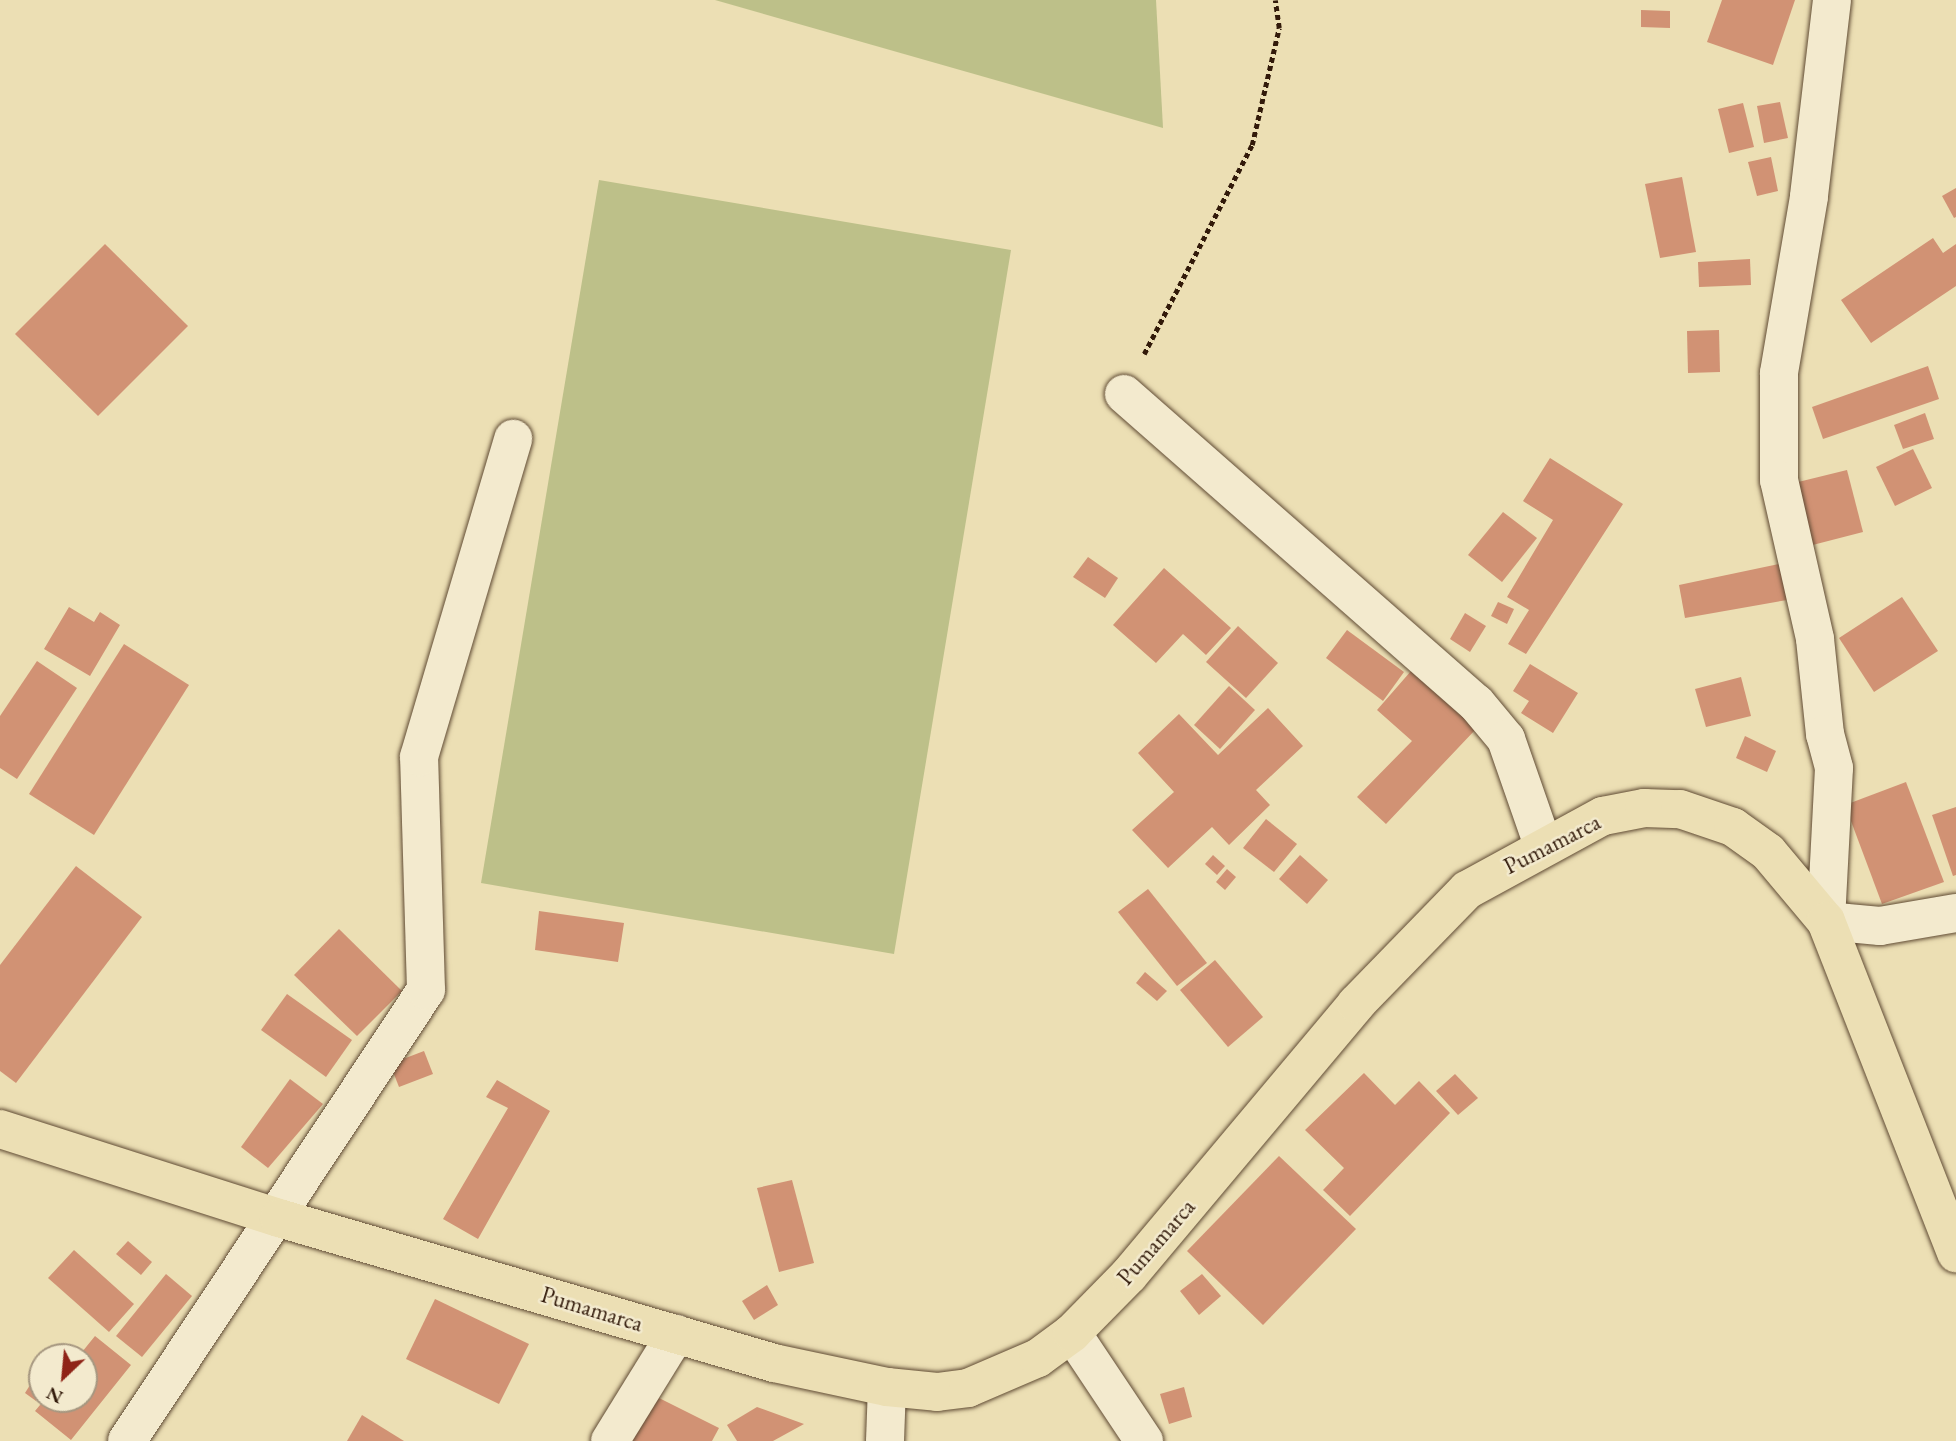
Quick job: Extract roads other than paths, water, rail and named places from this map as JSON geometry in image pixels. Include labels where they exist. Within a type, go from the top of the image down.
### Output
[{"type":"main road","name":"Pumamarca","points":[[0,1129],[279,1218],[774,1363],[887,1387],[937,1392],[968,1388],[1038,1358],[1072,1333],[1129,1275],[1356,1004],[1467,890],[1543,845],[1602,816],[1644,808],[1680,809],[1733,827],[1768,852],[1826,921],[1956,1253]]},
{"type":"street","points":[[1832,0],[1809,197],[1779,373],[1779,480],[1815,639],[1825,734],[1834,768],[1826,921],[1880,926],[1956,913]]},
{"type":"street","points":[[1124,394],[1476,703],[1506,738],[1543,845]]},
{"type":"street","points":[[127,1441],[279,1218],[426,990],[419,757],[513,439]]},
{"type":"street","points":[[1072,1333],[1144,1441]]},
{"type":"street","points":[[610,1441],[676,1334]]},
{"type":"street","points":[[885,1441],[887,1387]]}]
